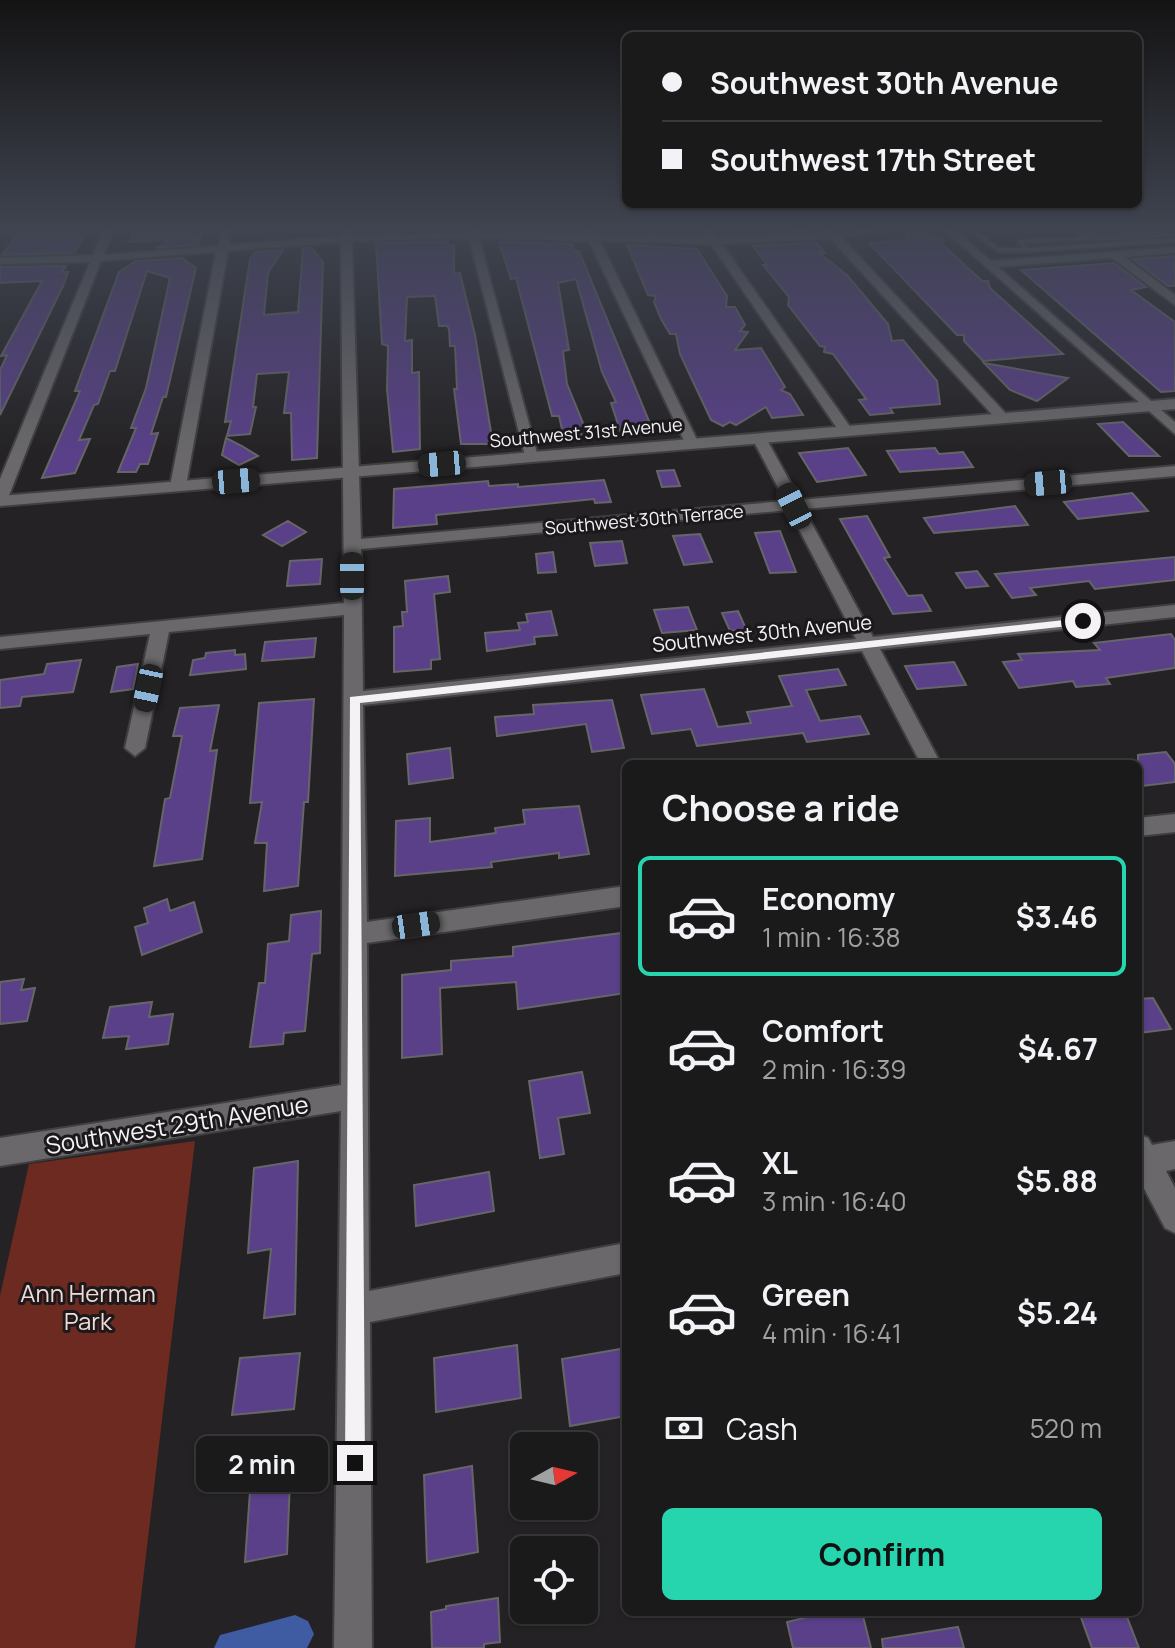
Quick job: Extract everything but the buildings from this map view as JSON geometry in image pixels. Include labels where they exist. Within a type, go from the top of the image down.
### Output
[{"type":"street","points":[[0,499],[80,303]]},
{"type":"street","points":[[178,486],[213,303]]},
{"type":"street","points":[[348,303],[355,934],[353,1648]]},
{"type":"street","points":[[491,303],[531,457]]},
{"type":"street","points":[[624,303],[692,444]]},
{"type":"street","points":[[757,303],[846,431]]},
{"type":"street","points":[[896,303],[1003,418]]},
{"type":"street","points":[[1033,303],[1175,430]]},
{"type":"street","name":"Southwest 31st Avenue","points":[[0,499],[1175,404]]},
{"type":"street","points":[[759,438],[929,760]]},
{"type":"street","name":"Southwest 30th Terrace","points":[[352,545],[1175,471]]},
{"type":"street","points":[[0,643],[352,608]]},
{"type":"street","name":"Southwest 30th Avenue","points":[[354,699],[1175,611]]},
{"type":"street","points":[[135,748],[161,627]]},
{"type":"street","points":[[1142,827],[1175,823]]},
{"type":"street","points":[[355,934],[622,897]]},
{"type":"street","name":"Southwest 29th Avenue","points":[[0,1152],[353,1096]]},
{"type":"street","points":[[1142,1156],[1175,1155]]},
{"type":"street","points":[[1142,1160],[1175,1218]]},
{"type":"street","points":[[356,1309],[622,1259]]},
{"type":"green space","name":"Ann Herman Park","points":[[195,1141],[135,1648],[0,1648],[0,1296],[29,1164]]},
{"type":"waterway","points":[[233,1648],[295,1634]]},
{"type":"route","points":[[355,1463],[354,699],[1083,621]]}]
